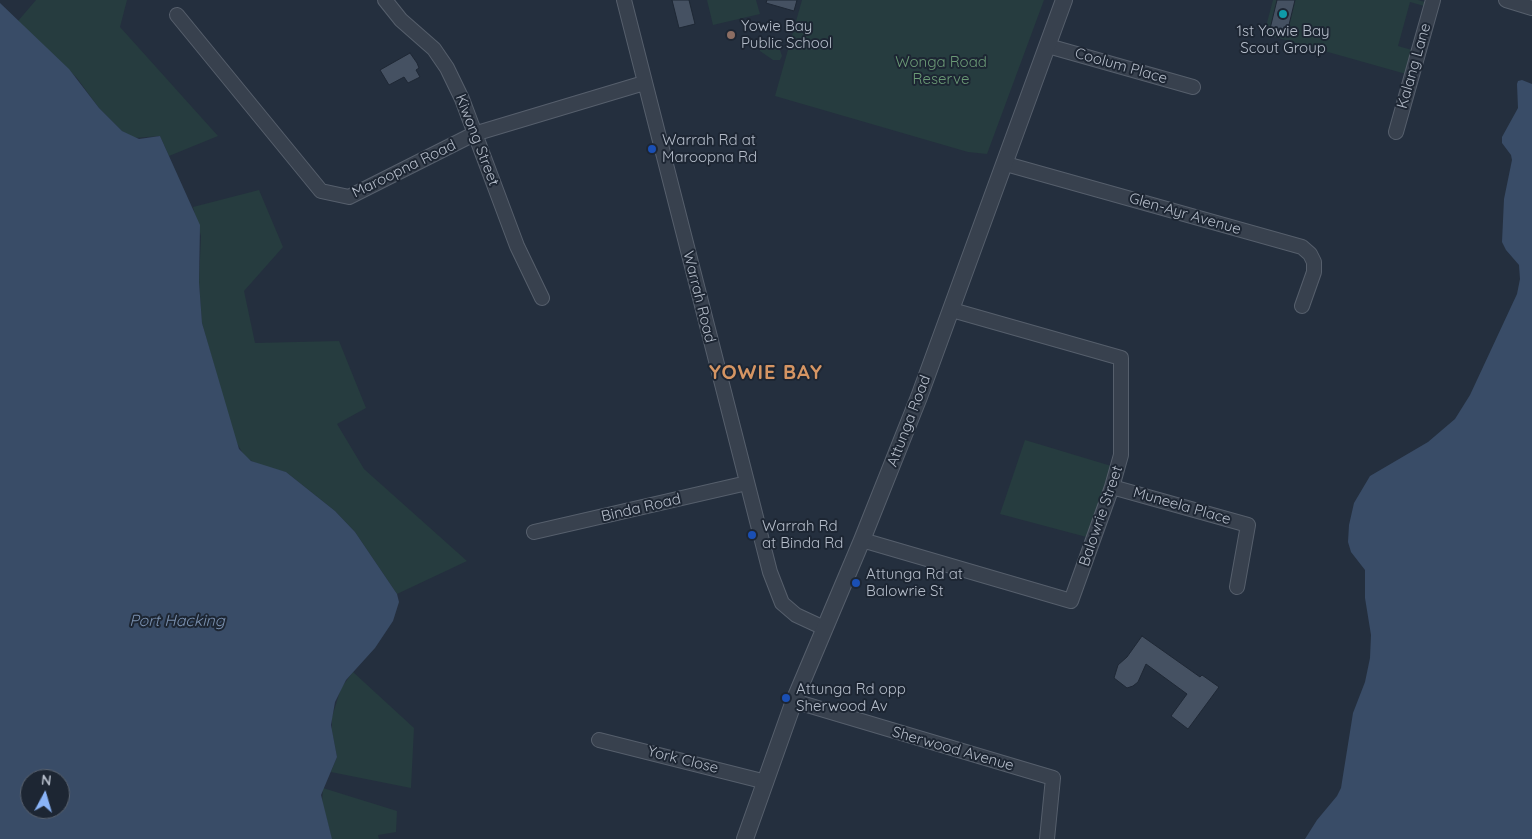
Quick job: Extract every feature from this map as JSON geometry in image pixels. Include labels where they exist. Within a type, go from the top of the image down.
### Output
[{"type":"street","name":"Kiwong Street","points":[[384,0],[400,20],[434,49],[447,68],[462,99],[517,246],[542,298]]},
{"type":"street","name":"Warrah Road","points":[[624,0],[770,572],[782,603],[796,615],[824,628]]},
{"type":"street","name":"Attunga Road","points":[[745,839],[794,701],[862,540],[952,310],[1064,0]]},
{"type":"street","name":"Kalang Lane","points":[[1396,132],[1433,0]]},
{"type":"street","points":[[1506,0],[1532,8]]},
{"type":"street","name":"Maroopna Road","points":[[177,16],[321,191],[349,197],[474,134],[644,83]]},
{"type":"street","name":"Coolum Place","points":[[1048,46],[1193,87]]},
{"type":"street","name":"Glen-Ayr Avenue","points":[[1006,164],[1302,247],[1310,254],[1314,262],[1314,272],[1302,306]]},
{"type":"street","name":"Balowrie Street","points":[[862,540],[1071,600],[1112,487],[1121,455],[1121,358],[952,310]]},
{"type":"street","name":"Binda Road","points":[[534,532],[747,483]]},
{"type":"street","name":"Muneela Place","points":[[1112,487],[1248,525],[1237,587]]},
{"type":"street","name":"Sherwood Avenue","points":[[794,701],[1053,778],[1047,839]]},
{"type":"street","name":"York Close","points":[[599,740],[766,782]]},
{"type":"green space","points":[[36,0],[127,0],[120,27],[218,136],[169,156],[160,136],[134,138],[122,131],[99,108],[77,78],[18,21]]},
{"type":"green space","points":[[707,0],[756,0],[760,14],[713,25]]},
{"type":"green space","name":"Wonga Road Reserve","points":[[802,0],[1044,0],[987,154],[968,152],[775,96]]},
{"type":"green space","points":[[1273,0],[1418,0],[1425,2],[1424,6],[1410,2],[1398,46],[1412,50],[1406,74],[1264,34]]},
{"type":"green space","points":[[761,42],[767,42],[780,50],[782,56],[780,60],[773,60],[760,51],[758,45]]},
{"type":"green space","points":[[259,190],[283,247],[244,291],[255,343],[339,341],[366,408],[337,424],[364,469],[467,561],[397,594],[355,532],[335,511],[286,472],[259,465],[245,457],[235,440],[202,323],[199,282],[201,236],[193,207]]},
{"type":"green space","points":[[1025,440],[1118,468],[1094,539],[1000,514]]},
{"type":"green space","points":[[353,672],[414,728],[411,788],[331,772],[337,757],[332,731],[332,717],[341,688]]},
{"type":"green space","points":[[323,788],[397,811],[396,832],[378,835],[379,839],[332,839],[322,803]]},
{"type":"water","name":"Port Hacking","points":[[0,3],[69,69],[99,108],[122,131],[139,139],[160,136],[200,225],[199,282],[202,323],[239,449],[251,461],[286,472],[335,511],[355,532],[397,594],[399,602],[393,621],[375,648],[346,680],[335,702],[331,725],[337,757],[321,795],[332,839],[0,839]]},
{"type":"water","points":[[1522,80],[1532,84],[1532,839],[1305,839],[1341,788],[1353,713],[1365,682],[1370,658],[1371,635],[1365,598],[1365,570],[1351,552],[1348,542],[1349,525],[1354,503],[1370,476],[1428,442],[1455,419],[1470,395],[1517,294],[1520,279],[1519,265],[1506,250],[1502,242],[1504,199],[1512,160],[1511,155],[1502,143],[1502,137],[1518,108],[1517,84],[1518,81]]},
{"type":"building","points":[[672,0],[689,0],[695,24],[679,28]]},
{"type":"building","points":[[767,0],[797,0],[794,11],[766,3]]},
{"type":"building","name":"1st Yowie Bay Scout Group","points":[[1277,0],[1295,0],[1287,33],[1270,29]]},
{"type":"building","points":[[410,53],[417,63],[419,68],[416,70],[420,77],[408,83],[404,77],[389,85],[380,70]]},
{"type":"building","points":[[1142,636],[1200,677],[1202,675],[1219,687],[1188,729],[1171,716],[1187,694],[1146,664],[1138,682],[1133,686],[1127,688],[1114,678],[1118,665],[1127,657]]},
{"type":"place","name":"1st Yowie Bay Scout Group","points":[[1283,14]]},
{"type":"place","name":"Yowie Bay Public School","points":[[731,35]]},
{"type":"place","name":"Warrah Rd at Maroopna Rd","points":[[652,149]]},
{"type":"place","name":"Warrah Rd at Binda Rd","points":[[752,535]]},
{"type":"place","name":"Attunga Rd at Balowrie St","points":[[856,583]]},
{"type":"place","name":"Attunga Rd opp Sherwood Av","points":[[786,698]]},
{"type":"district","name":"YOWIE BAY","points":[[766,373]]}]
